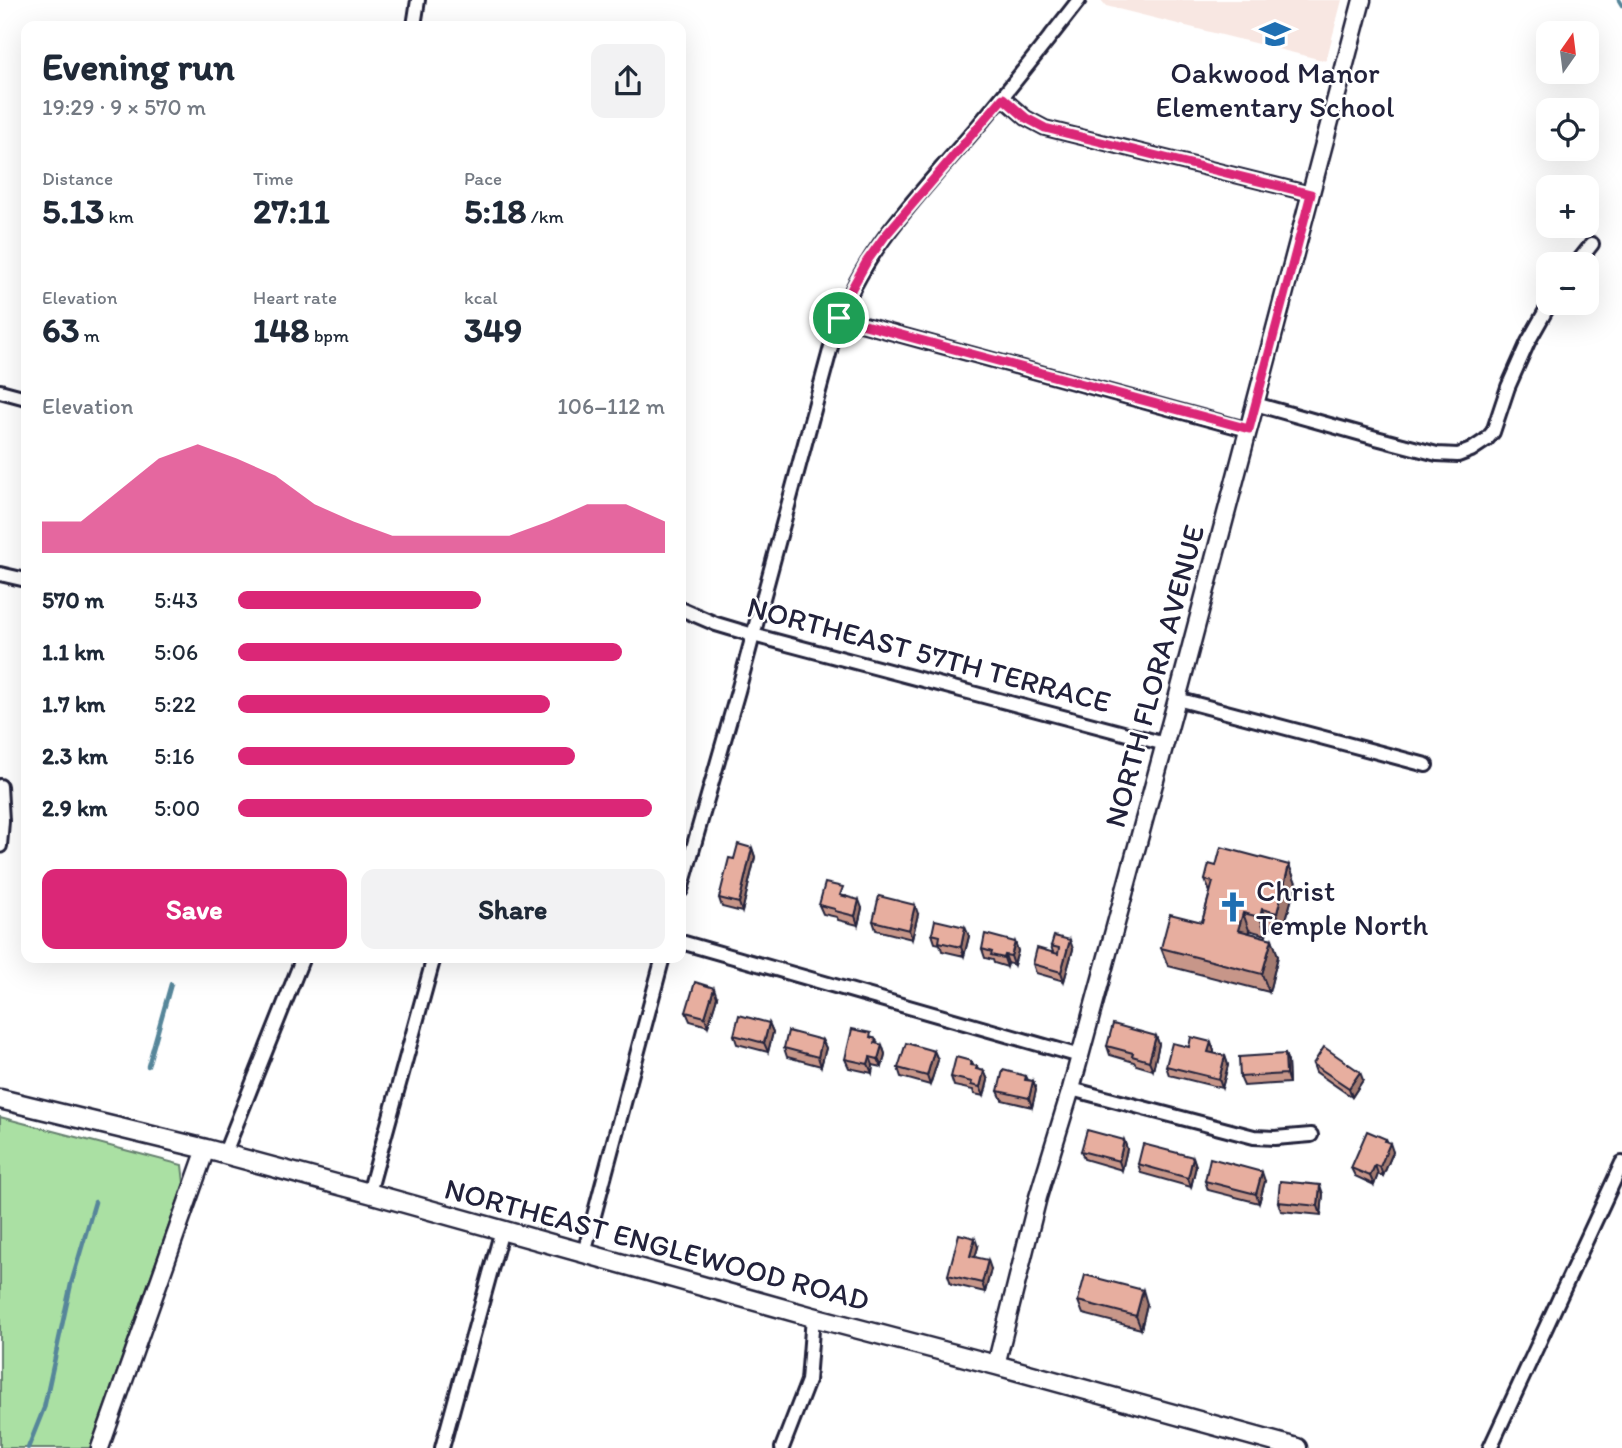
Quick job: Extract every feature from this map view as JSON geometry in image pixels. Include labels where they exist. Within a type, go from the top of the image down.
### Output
[{"type":"main road","name":"NORTHEAST ENGLEWOOD ROAD","points":[[0,1099],[206,1149],[1297,1448]]},
{"type":"street","points":[[415,21],[418,0]]},
{"type":"street","points":[[686,847],[753,635],[839,318],[852,288],[885,236],[1003,98],[1079,0]]},
{"type":"street","name":"NORTH FLORA AVENUE","points":[[996,1365],[1038,1197],[1071,1089],[1165,744],[1362,0]]},
{"type":"street","points":[[1003,98],[1026,118],[1045,128],[1311,194]]},
{"type":"street","points":[[1586,252],[1592,244]]},
{"type":"street","points":[[1255,404],[1437,454],[1458,455],[1471,450],[1493,432],[1508,387],[1543,315]]},
{"type":"street","points":[[839,318],[1249,429]]},
{"type":"street","points":[[0,391],[21,397]]},
{"type":"street","points":[[0,574],[21,579]]},
{"type":"street","name":"NORTHEAST 57TH TERRACE","points":[[686,611],[753,635],[1165,744]]},
{"type":"street","points":[[1177,699],[1426,765]]},
{"type":"street","points":[[0,786],[0,846]]},
{"type":"street","points":[[686,943],[1080,1056]]},
{"type":"street","points":[[225,1155],[301,963]]},
{"type":"street","points":[[369,1193],[432,963]]},
{"type":"street","points":[[584,1253],[661,963]]},
{"type":"street","points":[[1071,1089],[1254,1137],[1311,1135]]},
{"type":"street","points":[[100,1448],[206,1149]]},
{"type":"street","points":[[1490,1448],[1622,1163]]},
{"type":"street","points":[[442,1448],[502,1230]]},
{"type":"street","points":[[782,1448],[808,1381],[813,1317]]},
{"type":"shaded area","name":"Oakwood Manor Elementary School","points":[[1101,0],[1342,0],[1326,61],[1106,6]]},
{"type":"green space","points":[[0,1117],[182,1165],[184,1183],[90,1448],[0,1448]]},
{"type":"building","points":[[738,844],[752,848],[739,903],[719,898],[729,858],[734,859]]},
{"type":"building","points":[[1221,847],[1289,865],[1277,913],[1262,909],[1260,917],[1243,913],[1238,930],[1272,939],[1262,974],[1161,948],[1170,914],[1202,922],[1213,882],[1205,880],[1209,864],[1216,866]]},
{"type":"building","points":[[825,883],[843,887],[840,895],[859,900],[855,916],[819,905]]},
{"type":"building","points":[[879,896],[915,905],[909,930],[873,921]]},
{"type":"building","points":[[935,920],[965,927],[961,947],[939,942],[940,936],[932,934]]},
{"type":"building","points":[[985,934],[1015,942],[1011,956],[1005,955],[1004,958],[991,955],[992,952],[982,949]]},
{"type":"building","points":[[1054,936],[1070,940],[1061,972],[1033,964],[1037,948],[1058,954],[1059,948],[1051,946]]},
{"type":"building","points":[[695,982],[714,988],[705,1017],[686,1012]]},
{"type":"building","points":[[739,1015],[769,1023],[764,1043],[734,1035]]},
{"type":"building","points":[[1113,1024],[1156,1036],[1149,1061],[1132,1056],[1133,1053],[1107,1046]]},
{"type":"building","points":[[852,1029],[871,1033],[870,1037],[876,1039],[875,1043],[882,1045],[878,1059],[870,1057],[868,1064],[845,1059]]},
{"type":"building","points":[[788,1031],[822,1040],[818,1057],[784,1048]]},
{"type":"building","points":[[1191,1037],[1211,1042],[1208,1052],[1225,1056],[1219,1079],[1166,1066],[1172,1043],[1189,1047]]},
{"type":"building","points":[[906,1043],[934,1051],[927,1076],[898,1068]]},
{"type":"building","points":[[1324,1047],[1360,1072],[1349,1088],[1313,1064]]},
{"type":"building","points":[[1285,1054],[1286,1074],[1240,1077],[1239,1057]]},
{"type":"building","points":[[956,1057],[971,1061],[970,1065],[984,1071],[980,1087],[971,1085],[972,1082],[951,1077]]},
{"type":"building","points":[[1003,1070],[1026,1076],[1025,1080],[1033,1081],[1029,1098],[998,1091]]},
{"type":"building","points":[[1087,1130],[1124,1140],[1119,1161],[1081,1151]]},
{"type":"building","points":[[1367,1131],[1390,1143],[1380,1167],[1375,1165],[1370,1176],[1351,1168]]},
{"type":"building","points":[[1143,1144],[1193,1157],[1188,1178],[1138,1164]]},
{"type":"building","points":[[1210,1158],[1262,1172],[1256,1194],[1205,1181]]},
{"type":"building","points":[[1280,1181],[1320,1185],[1318,1206],[1278,1202]]},
{"type":"building","points":[[959,1234],[975,1238],[970,1256],[988,1260],[982,1283],[948,1275]]},
{"type":"building","points":[[1085,1275],[1143,1290],[1136,1316],[1078,1301]]},
{"type":"waterway","points":[[1619,0],[1622,5]]},
{"type":"waterway","points":[[148,1066],[171,984]]},
{"type":"waterway","points":[[28,1448],[44,1408],[71,1284],[95,1202]]},
{"type":"place","name":"Oakwood Manor Elementary School","points":[[1275,34]]},
{"type":"place","name":"Christ Temple North","points":[[1233,907]]},
{"type":"route","points":[[1003,98],[1009,106],[1045,128],[1311,194],[1249,429],[839,318],[867,261],[885,236],[1003,98]]}]
